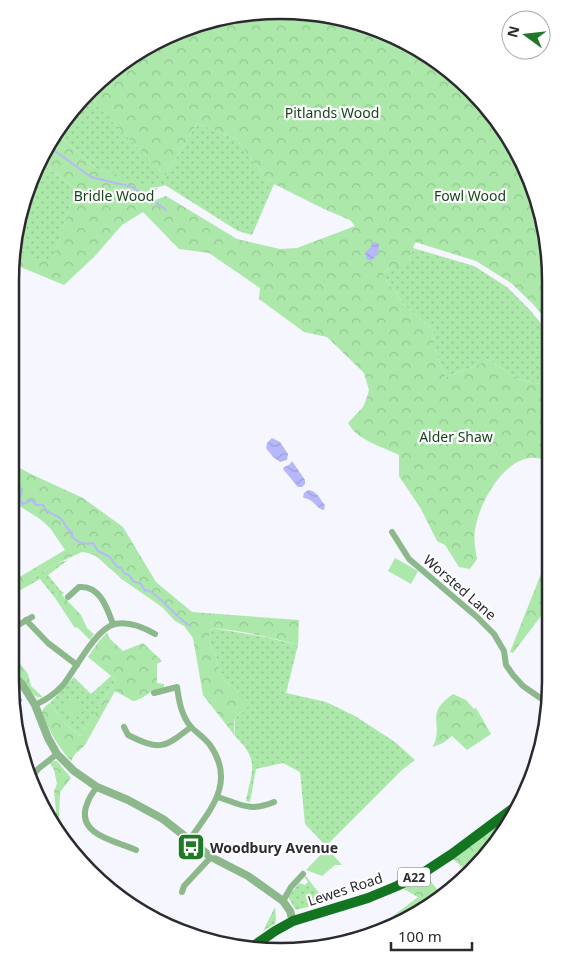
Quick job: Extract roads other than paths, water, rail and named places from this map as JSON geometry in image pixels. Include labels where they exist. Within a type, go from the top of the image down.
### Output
[{"type":"highway","name":"Lewes Road","points":[[258,942],[293,921],[360,901],[397,886],[452,854],[506,814]]},
{"type":"street","name":"Worsted Lane","points":[[392,532],[409,559],[494,634],[504,651],[506,664],[523,686],[542,699]]},
{"type":"street","points":[[68,597],[79,587],[89,587],[100,595],[113,624]]},
{"type":"street","points":[[20,624],[29,619],[48,643],[77,665]]},
{"type":"street","points":[[36,705],[50,698],[63,684],[96,638],[113,624],[129,624],[142,627],[155,634]]},
{"type":"street","points":[[19,681],[36,705],[48,738],[57,754],[74,771],[97,787],[128,800],[163,819],[211,857],[248,876],[283,901],[290,911],[293,921]]},
{"type":"street","points":[[154,693],[177,687],[184,717],[191,727],[210,744],[219,760],[221,780],[218,797],[190,839]]},
{"type":"street","points":[[124,727],[128,735],[152,745],[169,744],[191,727]]},
{"type":"street","points":[[35,773],[57,754]]},
{"type":"street","points":[[97,787],[87,804],[84,817],[88,827],[95,834],[136,850]]},
{"type":"street","points":[[218,797],[251,808],[261,808],[274,802]]},
{"type":"street","points":[[182,892],[184,886],[211,857]]},
{"type":"street","points":[[283,901],[291,887],[302,877]]},
{"type":"water","points":[[376,242],[379,244],[378,254],[369,261],[365,252]]},
{"type":"water","points":[[272,438],[280,442],[288,454],[287,460],[280,462],[266,448],[267,443]]},
{"type":"water","points":[[292,461],[305,480],[305,484],[302,487],[298,487],[283,469]]},
{"type":"water","points":[[308,490],[316,493],[320,498],[325,505],[324,510],[303,497],[304,493]]},
{"type":"waterway","points":[[54,150],[91,177],[132,187],[166,210]]},
{"type":"waterway","points":[[19,490],[22,491],[19,500]]},
{"type":"waterway","points":[[19,500],[23,504],[31,500],[36,505],[43,505],[47,511],[62,520],[72,533],[72,537],[84,543],[93,543],[98,551],[110,557],[117,567],[129,575],[134,582],[140,583],[145,591],[148,590],[154,594],[190,626]]},
{"type":"place","name":"Woodbury Avenue","points":[[191,847]]},
{"type":"park label","name":"Pitlands Wood","points":[[332,112]]},
{"type":"park label","name":"Bridle Wood","points":[[114,195]]},
{"type":"park label","name":"Fowl Wood","points":[[470,195]]},
{"type":"park label","name":"Alder Shaw","points":[[456,436]]}]
